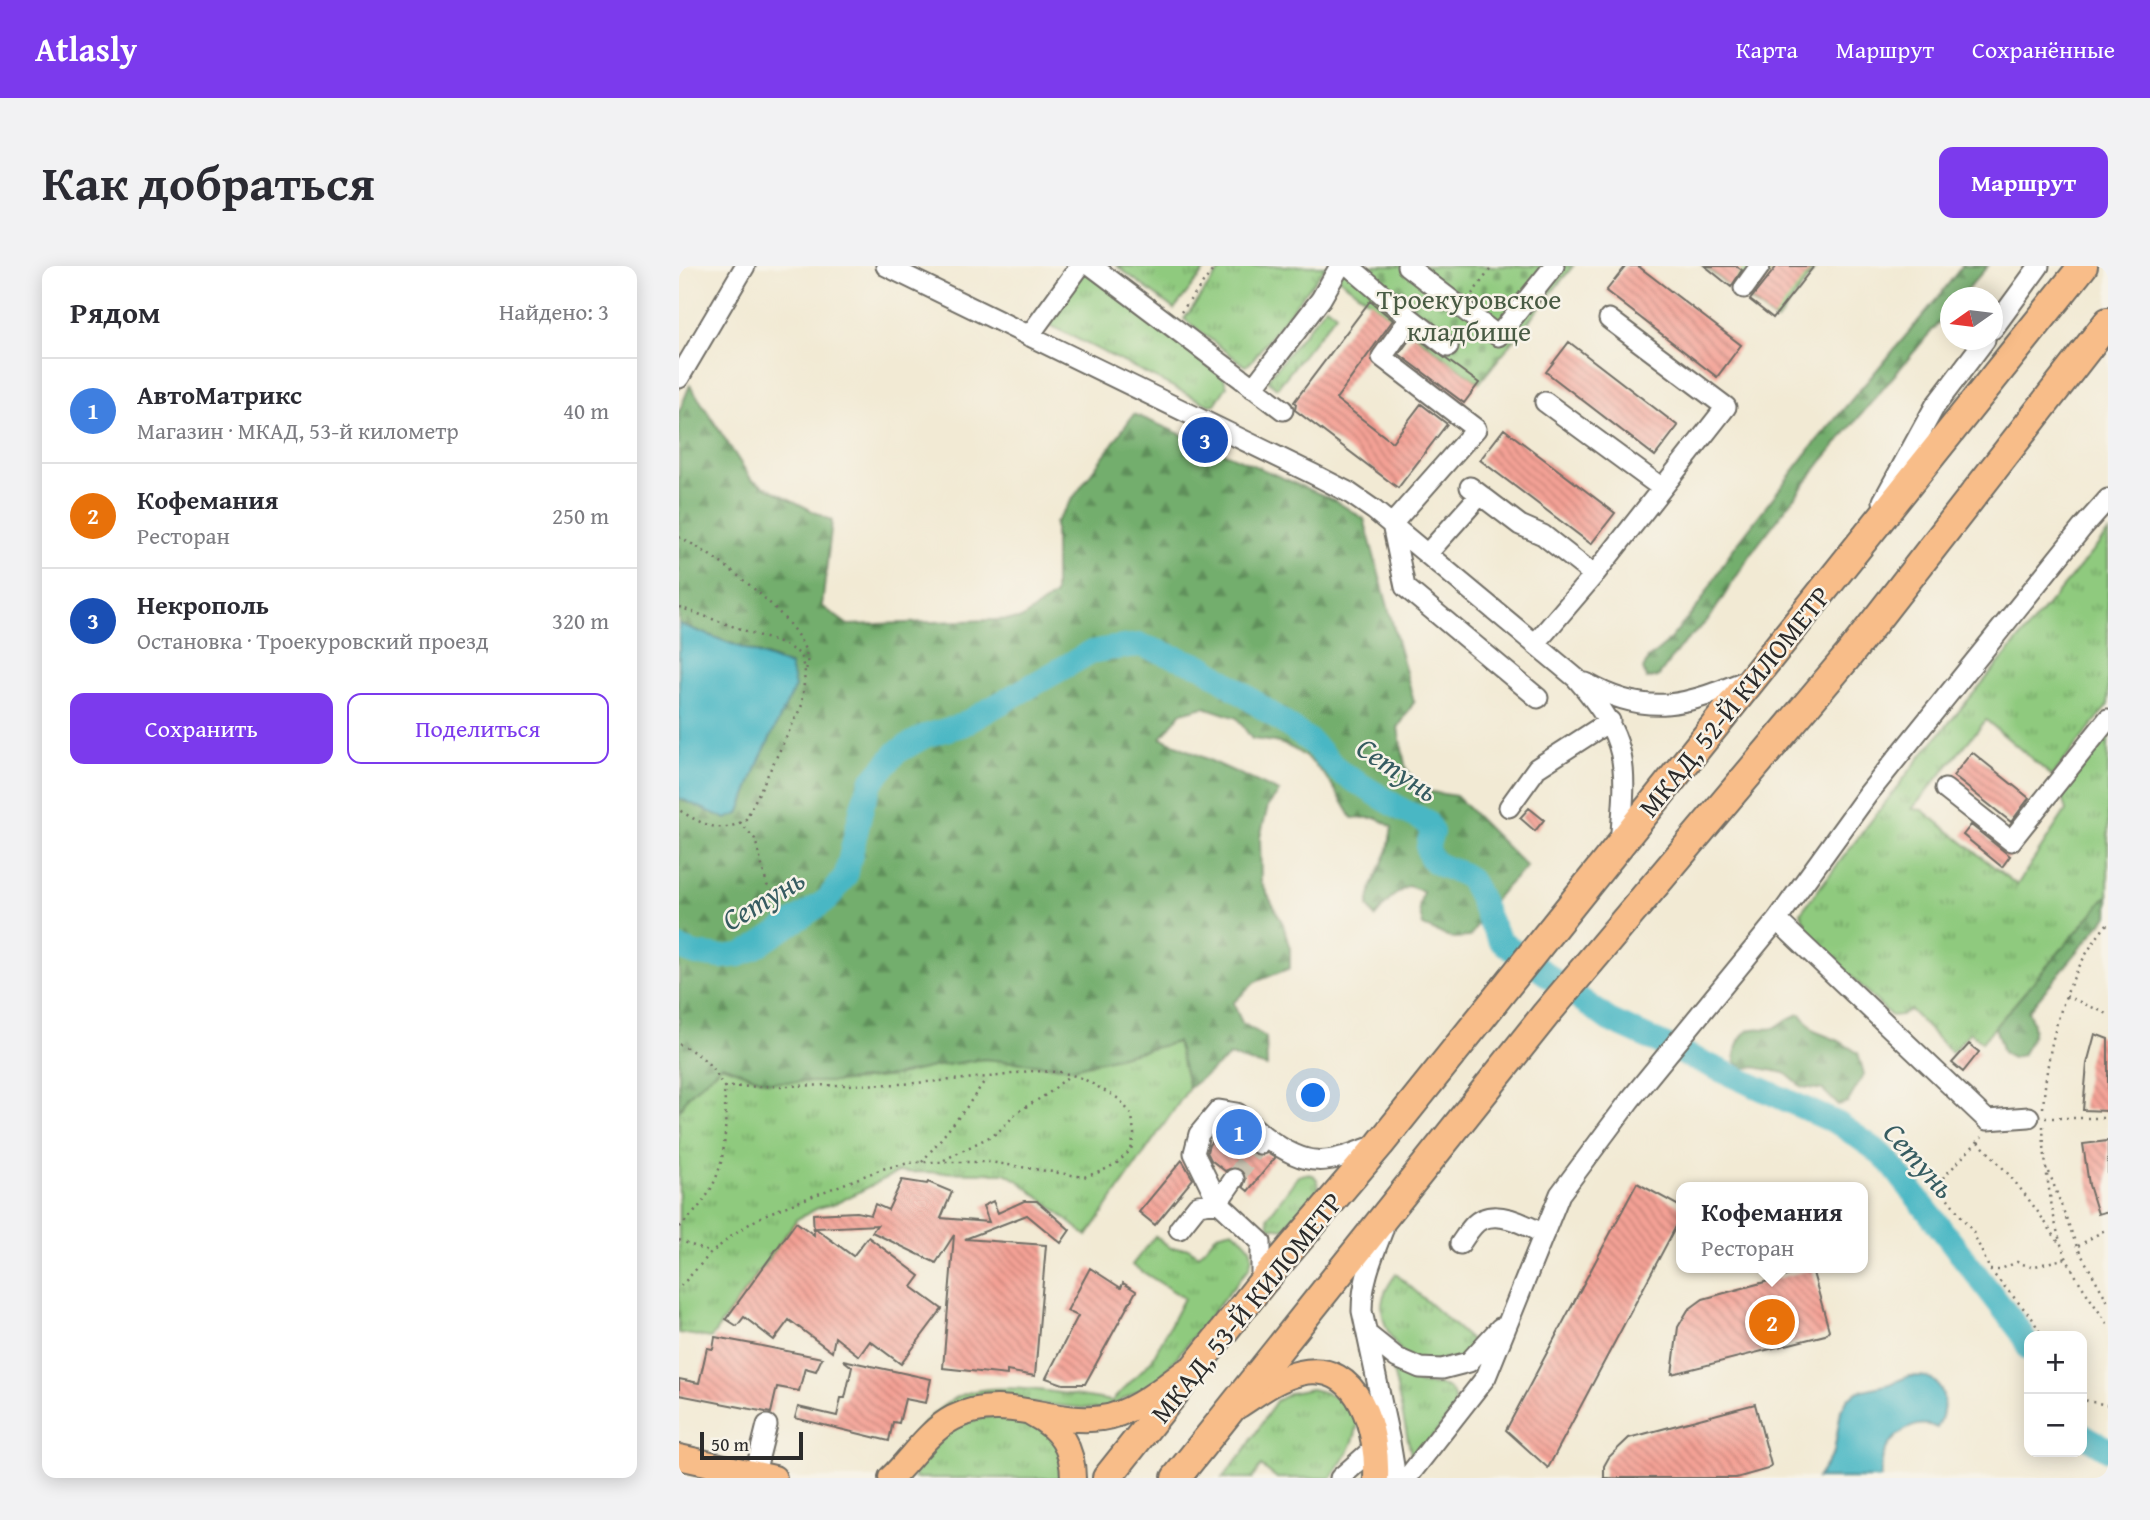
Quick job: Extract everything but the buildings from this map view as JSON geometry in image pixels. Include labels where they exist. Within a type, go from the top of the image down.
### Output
[{"type":"highway","name":"МКАД, 52-Й КИЛОМЕТР","points":[[1383,1140],[2083,266]]},
{"type":"highway","name":"МКАД, 52-Й КИЛОМЕТР","points":[[1422,1171],[1546,1014],[1848,656],[2108,322]]},
{"type":"highway","name":"МКАД, 53-Й КИЛОМЕТР","points":[[1107,1478],[1261,1284],[1383,1140]]},
{"type":"highway","name":"МКАД, 53-Й КИЛОМЕТР","points":[[1176,1478],[1422,1171]]},
{"type":"main road","points":[[900,1473],[929,1436],[952,1419],[988,1408],[1087,1419],[1103,1418],[1138,1404],[1198,1362]]},
{"type":"main road","points":[[1226,1414],[1278,1380],[1297,1373],[1325,1372],[1351,1388],[1372,1425],[1376,1478]]},
{"type":"main road","points":[[1030,1412],[1044,1419],[1065,1441],[1072,1457],[1073,1478]]},
{"type":"main road","points":[[679,1457],[764,1475]]},
{"type":"main road","points":[[679,1472],[706,1478]]},
{"type":"street","points":[[679,378],[745,266]]},
{"type":"street","points":[[886,266],[918,275],[1029,336],[1313,474],[1348,492],[1392,524],[1576,678],[1595,700],[1618,739],[1623,760],[1624,792],[1620,843]]},
{"type":"street","points":[[1029,336],[1080,266]]},
{"type":"street","points":[[1092,266],[1283,410]]},
{"type":"street","points":[[1253,388],[1321,299],[1340,266]]},
{"type":"street","points":[[1349,266],[1448,347]]},
{"type":"street","points":[[1407,266],[1498,336],[1554,266]]},
{"type":"street","points":[[2003,315],[2039,266]]},
{"type":"street","points":[[1744,288],[1758,267]]},
{"type":"street","points":[[1392,524],[1476,429],[1381,357],[1411,318]]},
{"type":"street","points":[[1535,644],[1594,575],[1726,407],[1609,319]]},
{"type":"street","points":[[1858,546],[1935,406],[1977,350]]},
{"type":"street","points":[[1545,402],[1662,488]]},
{"type":"street","points":[[1427,554],[1475,491],[1520,525],[1543,535],[1594,575]]},
{"type":"street","points":[[1407,1478],[1486,1377],[1507,1319],[1560,1194],[1630,1100],[1777,920],[1868,794],[2108,499]]},
{"type":"street","points":[[1392,524],[1405,587],[1538,698]]},
{"type":"street","points":[[1576,678],[1600,691],[1632,702],[1668,706],[1714,694],[1751,678]]},
{"type":"street","points":[[1945,789],[2011,841],[2108,719]]},
{"type":"street","points":[[1509,807],[1537,768],[1609,721]]},
{"type":"street","points":[[1777,920],[1987,1121],[2036,1118]]},
{"type":"street","points":[[1261,1284],[1261,1242],[1218,1202],[1194,1153],[1199,1134],[1219,1110],[1237,1113],[1261,1140],[1305,1159],[1335,1160],[1383,1140]]},
{"type":"street","points":[[1179,1230],[1198,1205],[1218,1202],[1234,1179]]},
{"type":"street","points":[[1392,1206],[1367,1270],[1362,1291],[1362,1311],[1390,1442],[1393,1478]]},
{"type":"street","points":[[1460,1244],[1471,1228],[1483,1219],[1514,1221],[1544,1234]]},
{"type":"street","points":[[1367,1334],[1397,1358],[1420,1368],[1442,1369],[1469,1362],[1507,1319]]},
{"type":"street","points":[[1442,1369],[1453,1375],[1460,1384],[1463,1404]]},
{"type":"street","points":[[764,1475],[767,1425]]},
{"type":"street","points":[[1340,1478],[1375,1447]]},
{"type":"path","points":[[1170,325],[1216,266]]},
{"type":"path","points":[[1462,308],[1493,266]]},
{"type":"path","points":[[679,537],[708,552],[798,634],[806,648],[808,667],[805,672]]},
{"type":"path","points":[[679,607],[785,645],[800,654],[805,672],[801,705],[746,819],[733,827],[703,825],[679,810]]},
{"type":"path","points":[[740,822],[755,839],[767,885],[779,899]]},
{"type":"path","points":[[2108,923],[2092,942],[2057,1016],[2036,1118],[2063,1248],[2080,1283],[2108,1325]]},
{"type":"path","points":[[2066,996],[2108,1014]]},
{"type":"path","points":[[679,1044],[699,1054],[713,1067],[724,1087],[725,1150],[719,1176],[704,1202],[679,1227]]},
{"type":"path","points":[[679,1288],[711,1253],[738,1231],[772,1211],[882,1169],[922,1162],[990,1162],[1084,1177],[1117,1163],[1131,1150],[1135,1134],[1132,1115],[1119,1099],[1082,1078],[1070,1075],[1029,1071],[987,1078],[903,1084],[724,1087]]},
{"type":"path","points":[[941,1161],[997,1133],[1019,1111],[1049,1093],[1070,1075]]},
{"type":"path","points":[[922,1162],[987,1078]]},
{"type":"path","points":[[2036,1118],[2108,1118]]},
{"type":"path","points":[[1937,1184],[1986,1132]]},
{"type":"path","points":[[1977,1142],[2004,1167],[2031,1200],[2063,1248]]},
{"type":"path","points":[[2047,1167],[2077,1247],[2108,1302]]},
{"type":"path","points":[[1931,1176],[1973,1232],[1990,1270],[2032,1318],[2039,1331]]},
{"type":"path","points":[[2077,1247],[2108,1228]]},
{"type":"path","points":[[679,1240],[711,1253]]},
{"type":"path","points":[[1990,1270],[1999,1270],[2018,1262],[2031,1267],[2067,1258]]},
{"type":"path","points":[[2087,1401],[2108,1405]]},
{"type":"green space","points":[[1117,266],[1208,266],[1174,309]]},
{"type":"green space","points":[[1223,266],[1326,266],[1245,366],[1184,319]]},
{"type":"green space","name":"Троекуровское кладбище","points":[[1322,266],[1573,266],[1479,383]]},
{"type":"green space","points":[[1703,266],[1817,266],[1777,321]]},
{"type":"green space","points":[[1962,266],[1988,266],[1969,287],[1946,287]]},
{"type":"green space","points":[[1087,273],[1224,378],[1227,386],[1215,404],[1209,405],[1045,323],[1083,274]]},
{"type":"green space","points":[[1940,295],[1940,321],[1823,460],[1753,551],[1709,619],[1679,648],[1658,677],[1647,679],[1643,669],[1648,659],[1666,644],[1698,606],[1730,553],[1815,443]]},
{"type":"green space","points":[[1326,306],[1336,314],[1277,388],[1267,380]]},
{"type":"green space","points":[[690,385],[751,479],[832,521],[822,606],[848,625],[1021,619],[1055,595],[1055,523],[1134,414],[1334,500],[1364,519],[1414,702],[1398,728],[1406,770],[1425,791],[1456,796],[1527,867],[1495,899],[1470,937],[1452,938],[1423,926],[1419,908],[1423,891],[1408,886],[1392,897],[1375,917],[1368,906],[1372,886],[1388,850],[1392,827],[1377,818],[1352,818],[1317,766],[1297,751],[1281,744],[1252,739],[1237,718],[1204,707],[1181,713],[1161,738],[1279,792],[1268,806],[1260,837],[1261,882],[1283,924],[1290,949],[1290,968],[1255,982],[1233,1003],[1242,1023],[1266,1037],[1267,1067],[1230,1056],[1189,1088],[1177,1042],[1073,1068],[984,1059],[894,1076],[836,1082],[768,1082],[722,1065],[688,1096],[679,1112],[679,798],[739,814],[790,665],[679,624],[679,412]]},
{"type":"green space","points":[[2108,533],[2108,705],[2052,776],[1986,720],[1912,809],[1922,810],[2017,885],[2066,810],[2061,795],[2108,736],[2108,895],[1982,1042],[1970,1032],[1952,1053],[1910,1010],[1891,1016],[1806,931],[1801,912],[1922,755]]},
{"type":"green space","points":[[2108,895],[2108,915],[2028,1011],[2033,1024],[2031,1038],[2022,1055],[2012,1058],[2003,1052],[1995,1027]]},
{"type":"green space","points":[[1801,1014],[1814,1031],[1839,1041],[1858,1053],[1864,1074],[1848,1102],[1838,1105],[1823,1090],[1802,1087],[1785,1073],[1754,1067],[1744,1068],[1735,1062],[1738,1042],[1748,1031],[1773,1028]]},
{"type":"green space","points":[[679,1033],[721,1065],[768,1082],[836,1082],[894,1076],[984,1059],[1073,1068],[1178,1042],[1189,1088],[1087,1236],[1019,1181],[1005,1173],[898,1172],[837,1203],[818,1208],[797,1219],[711,1338],[679,1333]]},
{"type":"green space","points":[[1313,1175],[1318,1189],[1284,1229],[1269,1227],[1268,1217],[1298,1176]]},
{"type":"green space","points":[[1233,1230],[1251,1250],[1249,1268],[1159,1379],[1104,1410],[999,1400],[902,1449],[937,1411],[968,1393],[986,1389],[1030,1389],[1112,1401],[1152,1360],[1184,1298],[1132,1265],[1155,1236],[1171,1248],[1188,1248],[1199,1255],[1217,1234]]},
{"type":"green space","points":[[1396,1274],[1474,1343],[1463,1358],[1422,1362],[1410,1358],[1397,1346],[1387,1330],[1382,1312],[1385,1292]]},
{"type":"green space","points":[[1393,1370],[1418,1383],[1448,1388],[1456,1406],[1413,1463]]},
{"type":"green space","points":[[1311,1389],[1337,1399],[1358,1419],[1352,1443],[1331,1478],[1277,1478],[1261,1466],[1252,1478],[1222,1478],[1243,1453],[1276,1401],[1291,1393]]},
{"type":"green space","points":[[995,1415],[1052,1429],[1069,1478],[913,1478],[947,1434],[966,1423]]},
{"type":"water","points":[[679,624],[790,666],[795,687],[760,759],[739,814],[726,819],[679,798]]},
{"type":"water","points":[[1909,1376],[1926,1377],[1939,1386],[1944,1407],[1937,1428],[1929,1425],[1913,1426],[1898,1435],[1883,1456],[1881,1478],[1817,1478],[1834,1452],[1841,1410],[1848,1398],[1859,1391],[1890,1384]]},
{"type":"waterway","name":"Сетунь","points":[[679,948],[696,954],[722,957],[740,955],[827,900],[846,875],[863,803],[871,782],[897,752],[925,736],[962,725],[1091,652],[1140,645],[1204,667],[1310,741],[1340,772],[1404,811],[1426,821],[1432,832],[1428,849],[1432,859],[1467,877],[1501,941],[1609,1020],[1839,1124],[1875,1149],[1891,1164],[2024,1338]]},
{"type":"waterway","name":"Сетунь","points":[[2087,1437],[2108,1450]]},
{"type":"tunnel","points":[[1234,1179],[1259,1144]]},
{"type":"place","name":"Некрополь","points":[[1205,440]]},
{"type":"place","name":"АвтоМатрикс","points":[[1239,1132]]},
{"type":"place","name":"Кофемания","points":[[1772,1322]]}]
